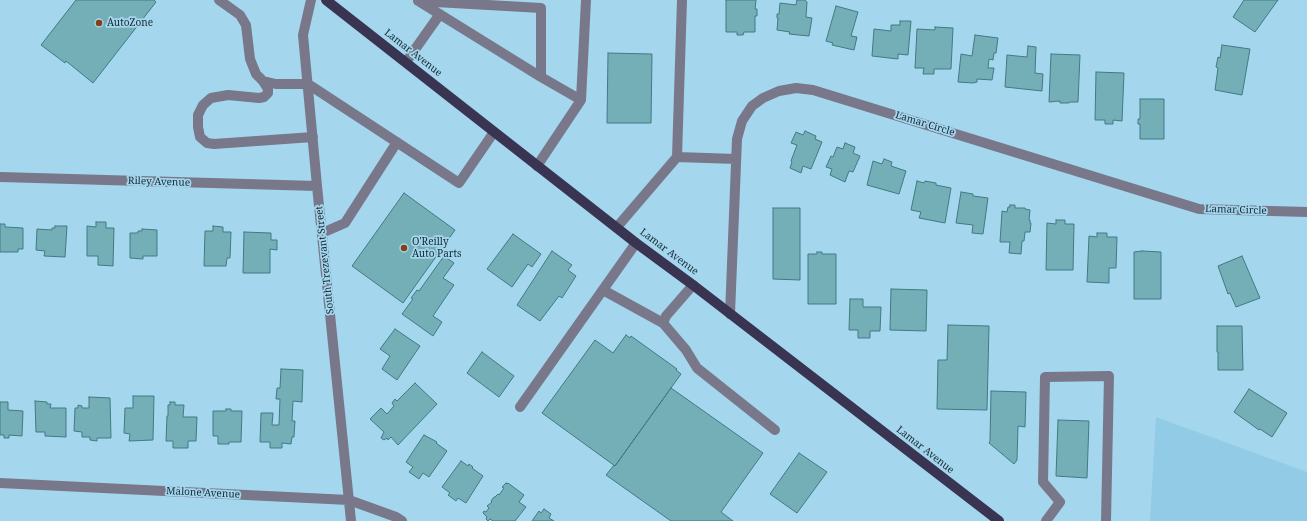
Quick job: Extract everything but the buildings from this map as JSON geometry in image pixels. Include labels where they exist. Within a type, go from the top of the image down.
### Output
[{"type":"main road","name":"Lamar Avenue","points":[[326,0],[636,243],[693,285],[999,521]]},
{"type":"street","points":[[219,0],[240,15],[246,25],[250,59],[256,74],[268,89],[268,93],[264,97],[259,98],[228,95],[211,98],[203,105],[198,115],[200,137],[207,144],[313,137]]},
{"type":"street","name":"South Trezevant Street","points":[[311,0],[303,35],[351,521]]},
{"type":"street","points":[[418,0],[540,77],[581,100]]},
{"type":"street","points":[[418,0],[541,8],[540,77]]},
{"type":"street","points":[[537,166],[581,100],[586,0]]},
{"type":"street","points":[[617,227],[677,157],[682,0]]},
{"type":"street","points":[[406,62],[440,14]]},
{"type":"street","points":[[263,81],[276,84],[308,84],[459,183],[494,132]]},
{"type":"street","name":"Lamar Circle","points":[[730,314],[737,139],[742,121],[752,106],[779,91],[796,88],[814,90],[1199,209],[1307,212]]},
{"type":"street","points":[[322,234],[345,223],[397,142]]},
{"type":"street","points":[[677,157],[736,159]]},
{"type":"street","name":"Riley Avenue","points":[[0,177],[317,186]]},
{"type":"street","points":[[520,407],[636,243]]},
{"type":"street","points":[[663,323],[666,316],[693,285]]},
{"type":"street","points":[[603,290],[663,323],[686,350],[697,368],[775,430]]},
{"type":"street","points":[[1046,521],[1060,502],[1043,482],[1045,377],[1108,376],[1106,521]]},
{"type":"street","name":"Malone Avenue","points":[[0,483],[349,500],[396,517],[402,521]]},
{"type":"shaded area","points":[[1156,417],[1307,472],[1307,521],[1150,521]]},
{"type":"place","name":"AutoZone","points":[[99,23]]},
{"type":"place","name":"O'Reilly Auto Parts","points":[[404,248]]}]
